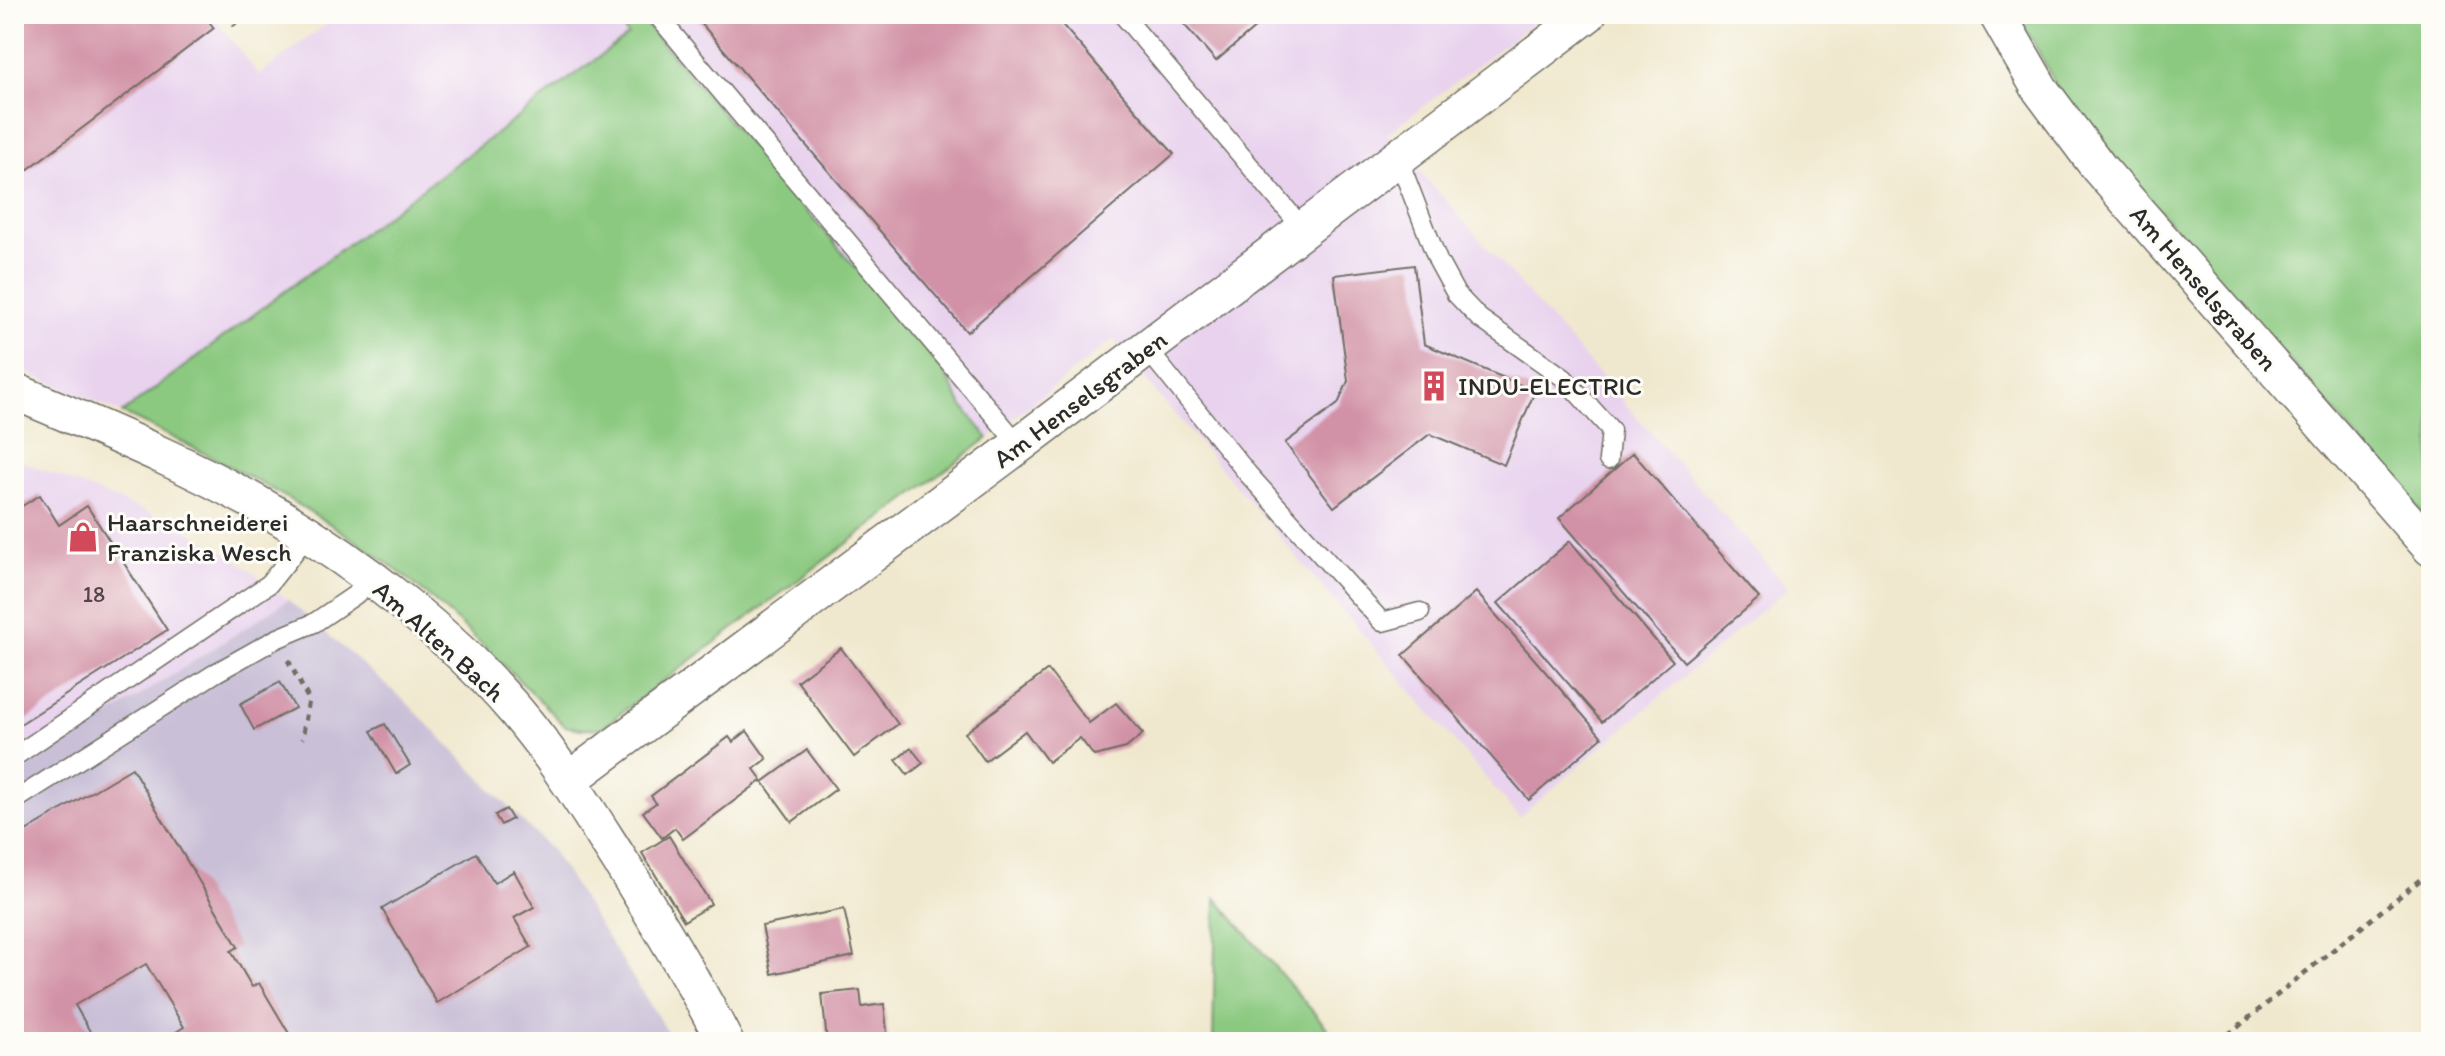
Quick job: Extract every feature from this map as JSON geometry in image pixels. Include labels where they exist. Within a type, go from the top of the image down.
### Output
[{"type":"street","name":"Am Henselsgraben","points":[[569,780],[1147,349],[1588,14]]},
{"type":"street","name":"Am Henselsgraben","points":[[1997,14],[2040,89],[2099,168],[2431,548]]},
{"type":"street","name":"Am Alten Bach","points":[[14,391],[235,492],[374,582],[470,663],[515,710],[569,780],[659,924],[725,1042]]},
{"type":"lane","points":[[656,14],[1019,445]]},
{"type":"lane","points":[[1122,14],[1304,230]]},
{"type":"lane","points":[[1398,158],[1438,261],[1456,294],[1479,318],[1564,378],[1611,430],[1608,460]]},
{"type":"lane","points":[[1147,349],[1248,474],[1382,622],[1420,612]]},
{"type":"lane","points":[[14,757],[269,584],[307,536]]},
{"type":"lane","points":[[14,801],[217,672],[276,639],[314,623],[374,582]]},
{"type":"path","points":[[228,14],[235,26]]},
{"type":"path","points":[[302,684],[309,700],[302,739]]},
{"type":"path","points":[[2219,1042],[2431,871]]},
{"type":"shaded area","points":[[14,14],[211,14],[259,75],[340,14],[613,14],[628,35],[122,413],[14,367]]},
{"type":"shaded area","points":[[637,14],[1545,14],[1387,134],[1788,588],[1519,817],[1154,390],[1114,339],[988,438],[962,405],[941,367]]},
{"type":"shaded area","points":[[14,458],[171,522],[232,556],[288,600],[14,777]]},
{"type":"shaded area","points":[[288,600],[407,703],[552,851],[674,1042],[14,1042],[14,777]]},
{"type":"green space","points":[[613,14],[637,14],[941,367],[962,405],[988,438],[601,728],[582,729],[565,726],[450,615],[346,534],[252,478],[122,413],[628,35]]},
{"type":"green space","points":[[2018,14],[2431,14],[2431,524],[2064,100]]},
{"type":"green space","points":[[1216,898],[1339,1042],[1213,1042]]},
{"type":"building","points":[[14,14],[203,14],[214,28],[14,180]]},
{"type":"building","points":[[693,14],[1053,14],[1174,154],[967,332]]},
{"type":"building","points":[[1175,14],[1271,14],[1216,61]]},
{"type":"building","name":"INDU-ELECTRIC","points":[[1414,265],[1424,344],[1535,391],[1504,465],[1430,434],[1334,507],[1285,443],[1338,404],[1348,381],[1334,275]]},
{"type":"building","points":[[1633,453],[1759,598],[1684,662],[1559,518]]},
{"type":"building","points":[[40,495],[59,525],[87,506],[167,630],[14,728],[14,511]]},
{"type":"building","points":[[1570,541],[1673,661],[1602,722],[1498,603]]},
{"type":"building","points":[[1476,592],[1602,737],[1529,800],[1403,655]]},
{"type":"building","points":[[841,648],[898,724],[854,757],[797,681]]},
{"type":"building","points":[[1048,670],[1089,723],[1116,703],[1143,734],[1126,748],[1094,756],[1080,738],[1048,762],[1025,731],[985,761],[965,733]]},
{"type":"building","points":[[280,682],[295,708],[254,730],[240,704]]},
{"type":"building","points":[[385,724],[410,765],[396,774],[371,731]]},
{"type":"building","points":[[747,731],[767,759],[754,769],[762,780],[683,839],[675,828],[662,838],[643,812],[656,803],[651,796],[729,737],[733,742]]},
{"type":"building","points":[[911,748],[923,763],[908,775],[896,760]]},
{"type":"building","points":[[807,750],[836,789],[792,822],[763,782]]},
{"type":"building","points":[[132,768],[238,947],[231,951],[252,987],[259,983],[294,1042],[164,1042],[184,1027],[146,964],[75,1005],[92,1035],[81,1042],[14,1042],[14,838]]},
{"type":"building","points":[[506,809],[512,819],[501,825],[495,815]]},
{"type":"building","points":[[669,836],[711,904],[684,921],[642,853]]},
{"type":"building","points":[[476,853],[494,883],[514,871],[534,907],[514,918],[531,947],[437,1003],[382,909]]},
{"type":"building","points":[[844,909],[854,956],[772,974],[762,926]]},
{"type":"building","points":[[860,990],[862,1007],[884,1004],[888,1040],[827,1042],[822,994]]},
{"type":"place","name":"INDU-ELECTRIC","points":[[1434,386]]},
{"type":"place","name":"Haarschneiderei Franziska Wesch","points":[[83,537]]}]
